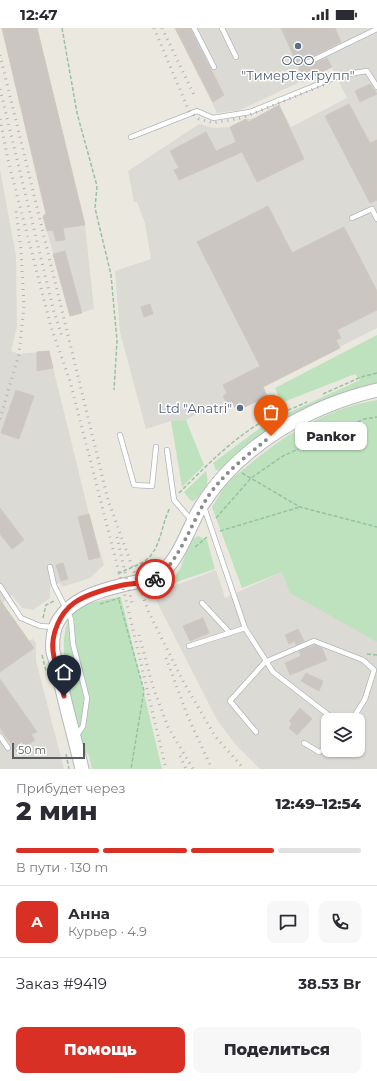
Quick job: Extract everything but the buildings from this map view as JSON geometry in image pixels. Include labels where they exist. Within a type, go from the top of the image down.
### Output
[{"type":"street","points":[[82,769],[69,743],[53,651],[56,628],[68,610],[74,603],[86,596],[138,582],[149,582],[159,576],[176,555],[203,504],[232,467],[271,436],[293,422],[336,402],[377,390]]},
{"type":"lane","points":[[194,28],[214,67]]},
{"type":"lane","points":[[222,28],[236,57]]},
{"type":"lane","points":[[307,63],[377,28]]},
{"type":"lane","points":[[130,137],[197,111],[213,118],[250,112],[341,75],[368,71],[377,87]]},
{"type":"lane","points":[[352,218],[372,209],[377,219]]},
{"type":"lane","points":[[120,435],[134,485],[152,486],[156,447]]},
{"type":"lane","points":[[167,450],[174,500],[193,522]]},
{"type":"lane","points":[[203,504],[245,628],[265,662],[273,672],[327,713]]},
{"type":"lane","points":[[50,567],[54,585],[68,610],[71,619],[73,644],[87,698],[87,710],[83,726],[69,743]]},
{"type":"lane","points":[[0,586],[21,618],[40,626],[56,628]]},
{"type":"lane","points":[[202,603],[230,633]]},
{"type":"lane","points":[[189,646],[245,628]]},
{"type":"lane","points":[[256,732],[230,701],[265,662],[314,641],[363,660],[374,670],[365,699],[356,713]]},
{"type":"lane","points":[[0,736],[8,748]]},
{"type":"lane","points":[[304,742],[319,752],[321,751]]},
{"type":"path","points":[[62,28],[77,114],[97,186],[96,208],[111,275],[117,341],[114,390]]},
{"type":"path","points":[[318,397],[361,377],[377,373]]},
{"type":"path","points":[[114,575],[145,562],[153,552],[165,516],[174,500],[213,459],[266,420],[310,400]]},
{"type":"path","points":[[210,525],[251,478],[283,456],[364,419],[377,417]]},
{"type":"path","points":[[232,467],[300,507],[377,527]]},
{"type":"path","points":[[40,626],[46,605],[61,598]]},
{"type":"path","points":[[118,599],[144,690],[131,769]]},
{"type":"path","points":[[42,651],[42,659],[46,674]]},
{"type":"path","points":[[69,743],[69,769]]},
{"type":"shaded area","points":[[2,28],[37,28],[85,225],[94,309],[70,316],[43,216],[46,214]]},
{"type":"shaded area","points":[[175,28],[377,28],[377,328],[227,404],[186,420],[171,421],[146,429],[120,332],[115,271],[151,259],[145,223],[137,202],[134,202],[128,171],[199,124],[214,128],[230,127],[246,119],[256,118],[279,105],[291,127],[347,98],[328,60],[299,74],[302,81],[240,110],[217,113]]},
{"type":"shaded area","points":[[0,169],[16,256],[17,326],[11,351],[19,354],[49,351],[89,514],[104,565],[90,578],[62,587],[60,583],[50,586],[50,598],[33,610],[22,608],[12,595],[2,603],[29,641],[33,639],[36,643],[36,661],[64,769],[0,769]]},
{"type":"shaded area","points":[[216,570],[225,598],[282,572],[377,640],[377,769],[260,769],[236,745],[217,720],[153,594]]},
{"type":"green space","points":[[377,335],[377,384],[365,386],[329,401],[222,471],[216,470],[213,463],[268,422],[360,380],[355,374],[281,403],[275,388]]},
{"type":"green space","points":[[377,400],[377,642],[290,593],[282,572],[242,588],[212,507],[224,488],[234,477],[294,432],[309,423],[342,409]]},
{"type":"green space","points":[[186,420],[204,465],[182,487],[171,421]]},
{"type":"green space","points":[[206,471],[206,488],[194,501],[190,500],[184,492]]},
{"type":"green space","points":[[198,536],[207,540],[215,569],[170,584],[180,569],[191,539]]},
{"type":"green space","points":[[121,597],[162,769],[92,769],[89,756],[82,747],[74,716],[66,676],[64,657],[64,638],[67,623],[74,612],[84,605]]},
{"type":"railway","points":[[154,28],[189,111],[199,119],[213,123],[242,118],[338,79]]},
{"type":"railway","points":[[162,28],[194,95]]},
{"type":"railway","points":[[0,55],[108,500],[149,613],[184,683],[215,736],[244,769]]},
{"type":"railway","points":[[0,89],[54,312],[63,339]]},
{"type":"railway","points":[[0,119],[8,160],[51,327],[70,381],[125,596],[166,769]]},
{"type":"railway","points":[[0,419],[19,354],[24,306],[21,250],[16,210]]},
{"type":"railway","points":[[117,537],[132,603]]},
{"type":"railway","points":[[139,635],[153,687],[168,727],[193,769]]},
{"type":"railway","points":[[166,658],[188,717],[212,769]]},
{"type":"railway","points":[[180,756],[186,769]]},
{"type":"way so far","points":[[155,579],[166,569],[176,555],[197,514],[224,475],[271,436]]},
{"type":"place","name":"ООО \"ТимерТехГрупп\"","points":[[298,46]]},
{"type":"place","name":"Ltd \"Anatri\"","points":[[240,408]]},
{"type":"place","name":"Pankor","points":[[271,436]]},
{"type":"route","points":[[64,696],[57,662],[53,651],[56,628],[64,615],[74,603],[86,596],[122,585],[138,582],[149,582],[155,579]]}]
